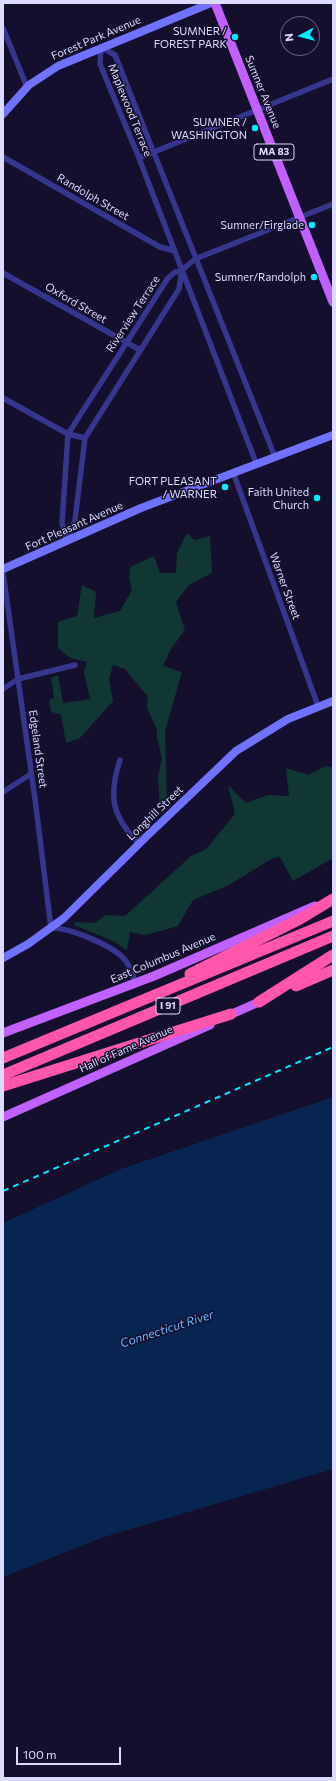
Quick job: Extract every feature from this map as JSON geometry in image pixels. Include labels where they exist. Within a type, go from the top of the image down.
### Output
[{"type":"highway","points":[[108,1014],[286,926],[331,900]]},
{"type":"highway","name":"I 91","points":[[3,1058],[333,921]]},
{"type":"highway","name":"I 91","points":[[3,1075],[333,936]]},
{"type":"highway","points":[[259,1002],[333,955]]},
{"type":"highway","points":[[259,1002],[333,970]]},
{"type":"highway","points":[[3,1086],[231,1014]]},
{"type":"main road","name":"Sumner Avenue","points":[[214,3],[333,302]]},
{"type":"main road","name":"East Columbus Avenue","points":[[3,1033],[135,983],[297,913],[331,900]]},
{"type":"main road","name":"Hall of Fame Avenue","points":[[3,1116],[259,1002]]},
{"type":"street","name":"Forest Park Avenue","points":[[3,114],[27,87],[58,66],[211,3]]},
{"type":"street","points":[[3,28],[27,87]]},
{"type":"street","name":"Maplewood Terrace","points":[[256,463],[181,271],[175,251],[139,158],[100,64],[101,47],[115,55],[274,457]]},
{"type":"street","points":[[139,158],[333,79]]},
{"type":"street","name":"Randolph Street","points":[[3,157],[160,247],[175,251]]},
{"type":"street","points":[[67,542],[75,520],[85,438],[178,289],[182,281],[181,271],[195,259],[333,204]]},
{"type":"street","name":"Riverview Terrace","points":[[67,542],[62,523],[68,434],[168,278],[175,272],[181,271]]},
{"type":"street","name":"Oxford Street","points":[[3,273],[140,350]]},
{"type":"street","points":[[3,398],[68,434],[85,438]]},
{"type":"street","name":"Fort Pleasant Avenue","points":[[3,569],[141,508],[333,435]]},
{"type":"street","name":"Warner Street","points":[[233,472],[318,706]]},
{"type":"street","name":"Edgeland Street","points":[[3,573],[32,774],[51,928]]},
{"type":"street","points":[[3,689],[18,679],[40,672],[75,665]]},
{"type":"street","name":"Longhill Street","points":[[3,958],[51,928],[70,912],[222,763],[244,746],[284,722],[318,706],[333,701]]},
{"type":"street","points":[[120,760],[114,788],[116,813],[125,828],[139,844]]},
{"type":"street","points":[[3,792],[32,774]]},
{"type":"street","points":[[51,928],[64,929],[114,951],[129,965],[135,983]]},
{"type":"green space","points":[[187,533],[195,540],[210,536],[212,573],[189,585],[176,602],[185,630],[171,649],[163,666],[182,672],[165,731],[167,800],[160,808],[158,776],[162,759],[157,738],[157,730],[147,708],[148,697],[125,669],[113,665],[109,679],[113,701],[80,738],[66,743],[61,714],[51,712],[49,700],[54,698],[51,678],[58,675],[63,703],[90,699],[84,672],[87,662],[70,658],[58,648],[58,622],[77,616],[82,585],[96,592],[94,618],[120,611],[132,590],[129,578],[130,567],[154,556],[160,573],[176,573],[177,553]]},
{"type":"green space","points":[[326,766],[333,768],[333,858],[293,881],[280,857],[273,858],[227,886],[193,900],[178,926],[146,935],[130,932],[127,950],[113,941],[74,925],[75,922],[95,923],[106,915],[125,916],[191,856],[206,849],[235,814],[228,785],[246,803],[268,795],[289,796],[286,768],[308,775]]},
{"type":"water","name":"Connecticut River","points":[[333,1097],[333,1469],[104,1537],[3,1577],[3,1223],[121,1169]]},
{"type":"railway","points":[[3,1191],[333,1047]]},
{"type":"place","name":"SUMNER / FOREST PARK","points":[[235,37]]},
{"type":"place","name":"SUMNER / WASHINGTON","points":[[255,128]]},
{"type":"place","name":"Sumner/Firglade","points":[[312,225]]},
{"type":"place","name":"Sumner/Randolph","points":[[314,277]]},
{"type":"place","name":"FORT PLEASANT / WARNER","points":[[225,487]]},
{"type":"place","name":"Faith United Church","points":[[317,498]]}]
